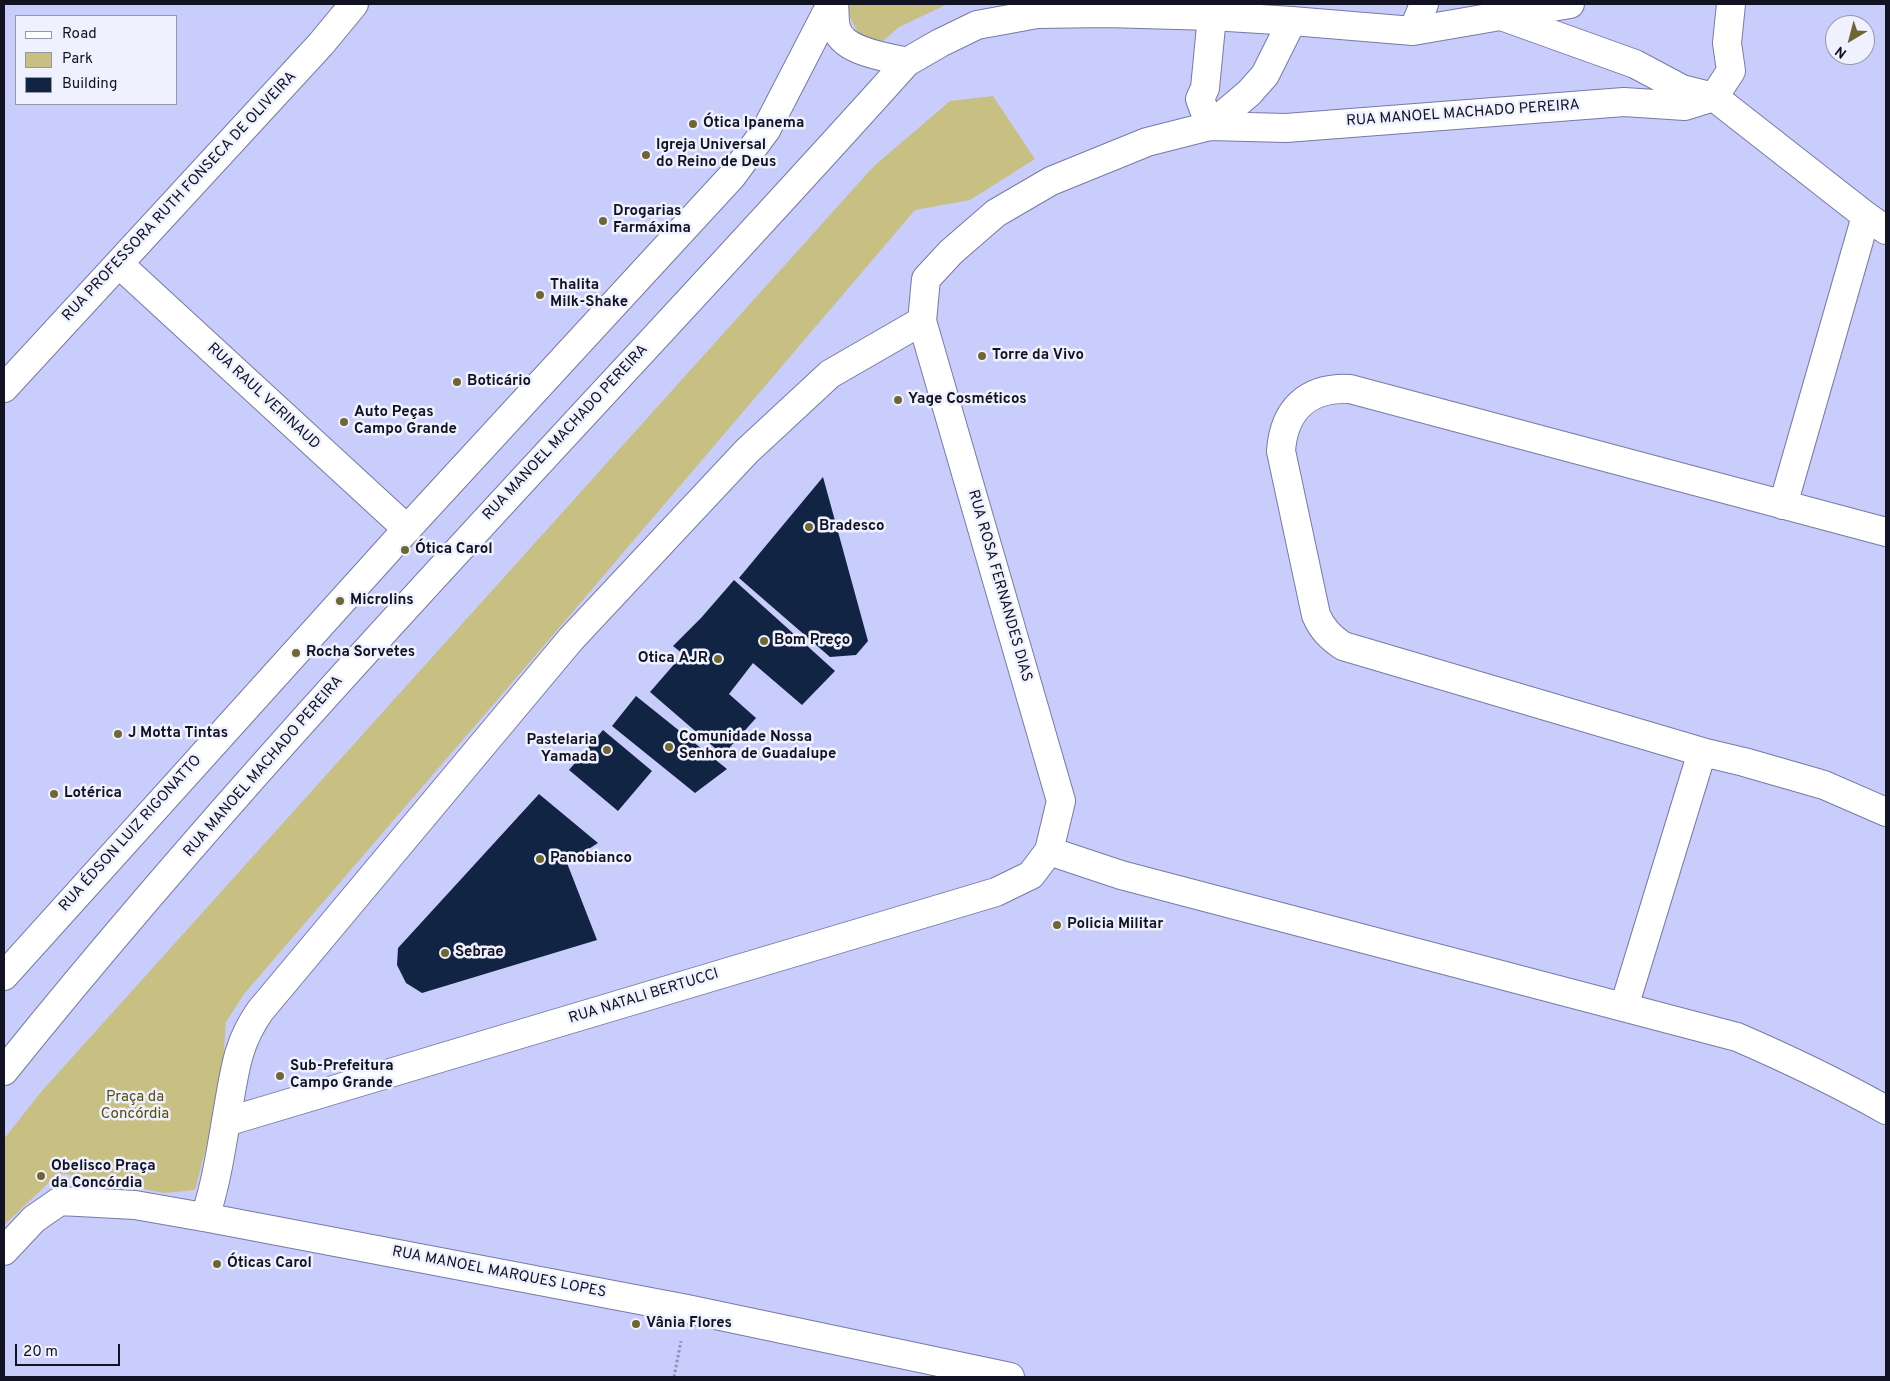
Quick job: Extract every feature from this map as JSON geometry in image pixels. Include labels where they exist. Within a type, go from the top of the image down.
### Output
[{"type":"street","name":"RUA PROFESSORA RUTH FONSECA DE OLIVEIRA","points":[[4,388],[321,44],[354,4]]},
{"type":"street","points":[[833,4],[836,29],[842,40],[851,46],[873,54],[907,62]]},
{"type":"street","name":"RUA ÉDSON LUIZ RIGONATTO","points":[[4,976],[406,529],[732,176],[766,130],[833,4]]},
{"type":"street","points":[[1413,31],[1424,4]]},
{"type":"street","name":"RUA MANOEL MACHADO PEREIRA","points":[[4,1071],[245,785],[423,588],[907,62],[977,25],[1037,14],[1106,12],[1212,16],[1292,20],[1413,31],[1570,4]]},
{"type":"street","points":[[1714,97],[1731,71],[1727,43],[1731,4]]},
{"type":"street","points":[[1210,126],[1200,99],[1206,88],[1212,16]]},
{"type":"street","points":[[1504,16],[1635,64],[1682,89],[1714,97],[1876,223],[1783,505]]},
{"type":"street","name":"RUA MANOEL MACHADO PEREIRA","points":[[1210,126],[1249,93],[1265,75],[1292,20]]},
{"type":"street","name":"RUA MANOEL MACHADO PEREIRA","points":[[922,321],[926,278],[951,252],[996,213],[1050,181],[1147,142],[1210,126],[1286,128],[1624,102],[1685,106],[1714,97]]},
{"type":"street","name":"RUA RAUL VERINAUD","points":[[119,264],[406,529]]},
{"type":"street","points":[[208,1218],[206,1214],[214,1186],[238,1055],[250,1025],[260,1011],[572,639],[747,450],[830,374],[922,321]]},
{"type":"street","name":"RUA ROSA FERNANDES DIAS","points":[[922,321],[1061,801],[1049,851]]},
{"type":"street","points":[[1886,532],[1350,389],[1336,388],[1322,391],[1309,397],[1297,406],[1288,420],[1282,435],[1281,451],[1316,615],[1322,627],[1331,638],[1343,646],[1702,752],[1824,785],[1886,812]]},
{"type":"street","points":[[1624,1007],[1702,752]]},
{"type":"street","points":[[1049,851],[1131,877],[1737,1037],[1792,1061],[1886,1110]]},
{"type":"street","name":"RUA NATALI BERTUCCI","points":[[226,1122],[996,892],[1031,876],[1049,851]]},
{"type":"street","name":"RUA MANOEL MARQUES LOPES","points":[[4,1251],[34,1219],[60,1202],[135,1205],[687,1309],[1010,1377]]},
{"type":"green space","points":[[850,4],[948,4],[899,27],[883,41],[859,35],[847,11]]},
{"type":"green space","name":"Praça da Concórdia","points":[[993,96],[1035,159],[970,200],[915,210],[244,994],[226,1022],[221,1091],[195,1190],[164,1193],[59,1173],[4,1225],[4,1139],[41,1092],[874,166],[950,101]]},
{"type":"building","name":"Bradesco","points":[[823,477],[868,641],[856,655],[830,657],[739,578]]},
{"type":"building","points":[[734,580],[835,671],[802,705],[753,663],[729,694],[756,718],[723,755],[650,692],[683,654],[673,646],[701,618]]},
{"type":"building","name":"Comunidade Nossa Senhora de Guadalupe","points":[[636,696],[727,769],[695,793],[612,726]]},
{"type":"building","name":"Pastelaria Yamada","points":[[603,730],[652,771],[618,811],[569,770]]},
{"type":"building","points":[[539,794],[598,843],[567,863],[597,940],[422,993],[406,983],[397,965],[398,948]]},
{"type":"place","name":"Ótica Ipanema","points":[[693,124]]},
{"type":"place","name":"Igreja Universal do Reino de Deus","points":[[646,155]]},
{"type":"place","name":"Drogarias Farmáxima","points":[[603,221]]},
{"type":"place","name":"Thalita Milk-Shake","points":[[540,295]]},
{"type":"place","name":"Torre da Vivo","points":[[982,356]]},
{"type":"place","name":"Boticário","points":[[457,382]]},
{"type":"place","name":"Yage Cosméticos","points":[[898,400]]},
{"type":"place","name":"Auto Peças Campo Grande","points":[[344,422]]},
{"type":"place","name":"Bradesco","points":[[809,527]]},
{"type":"place","name":"Ótica Carol","points":[[405,550]]},
{"type":"place","name":"Microlins","points":[[340,601]]},
{"type":"place","name":"Bom Preço","points":[[764,641]]},
{"type":"place","name":"Rocha Sorvetes","points":[[296,653]]},
{"type":"place","name":"Otica AJR","points":[[718,659]]},
{"type":"place","name":"J Motta Tintas","points":[[118,734]]},
{"type":"place","name":"Comunidade Nossa Senhora de Guadalupe","points":[[669,747]]},
{"type":"place","name":"Pastelaria Yamada","points":[[607,750]]},
{"type":"place","name":"Lotérica","points":[[54,794]]},
{"type":"place","name":"Panobianco","points":[[540,859]]},
{"type":"place","name":"Policia Militar","points":[[1057,925]]},
{"type":"place","name":"Sebrae","points":[[445,953]]},
{"type":"place","name":"Sub-Prefeitura Campo Grande","points":[[280,1076]]},
{"type":"place","name":"Obelisco Praça da Concórdia","points":[[41,1176]]},
{"type":"place","name":"Óticas Carol","points":[[217,1264]]},
{"type":"place","name":"Vânia Flores","points":[[636,1324]]}]
